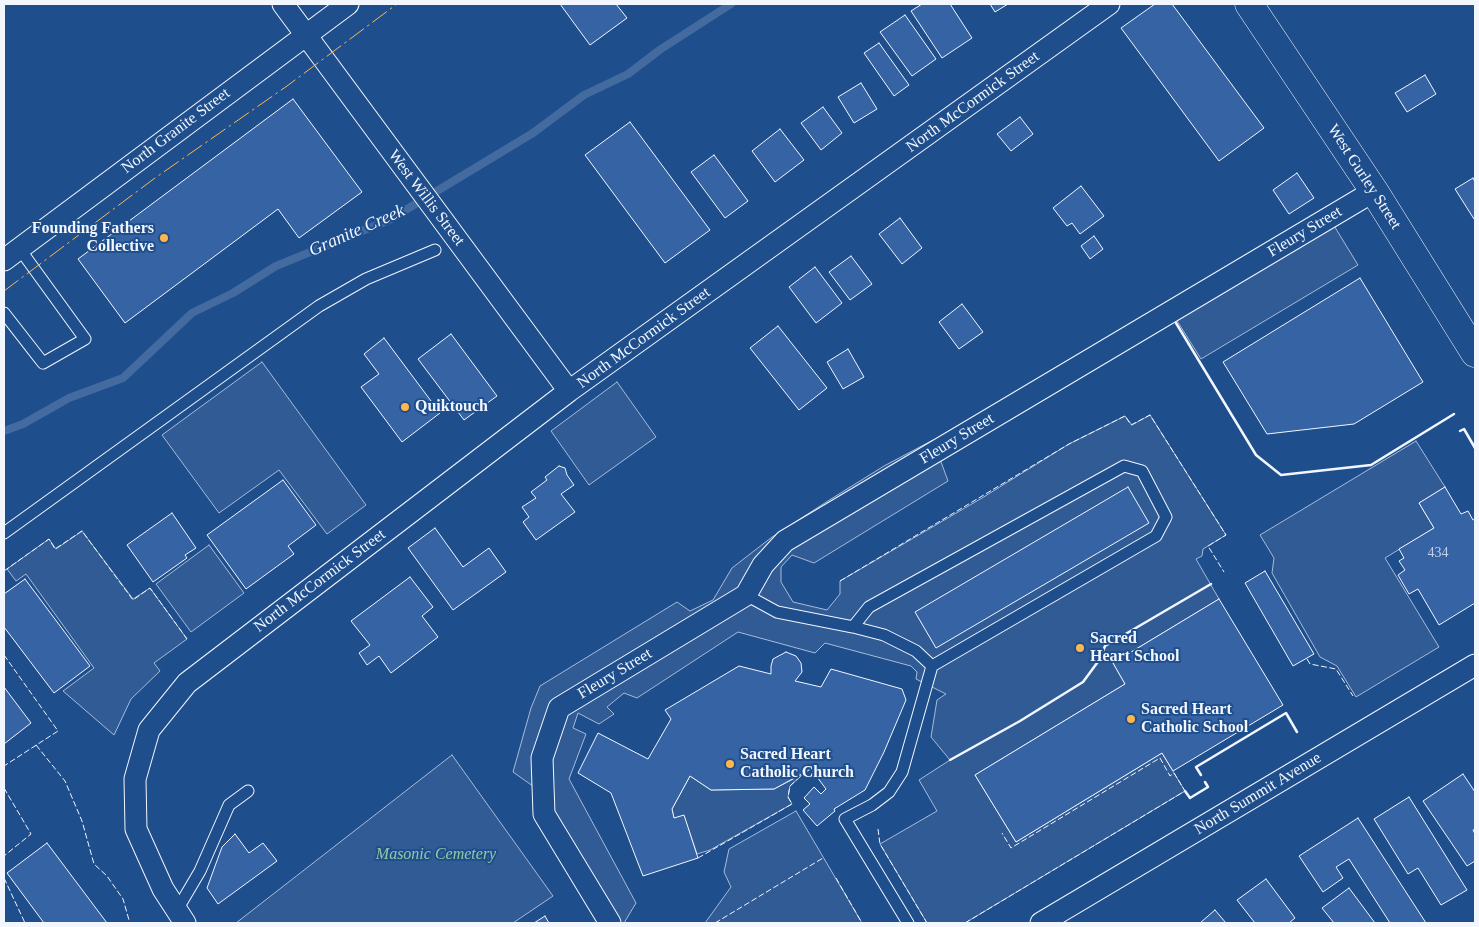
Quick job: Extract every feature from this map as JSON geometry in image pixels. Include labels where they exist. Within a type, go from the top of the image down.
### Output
[{"type":"main road","name":"West Gurley Street","points":[[1249,4],[1374,191],[1475,353]]},
{"type":"street","name":"West Willis Street","points":[[283,4],[569,391]]},
{"type":"street","name":"North Granite Street","points":[[12,254],[348,4]]},
{"type":"street","name":"North McCormick Street","points":[[181,917],[163,889],[136,829],[135,779],[149,730],[186,683],[569,391],[1109,4]]},
{"type":"street","name":"Fleury Street","points":[[610,923],[544,814],[542,758],[559,708],[746,595],[763,565],[785,541],[1374,191]]},
{"type":"street","name":"North Summit Avenue","points":[[1041,923],[1475,665]]},
{"type":"lane","points":[[4,533],[319,306],[366,279],[434,250]]},
{"type":"lane","points":[[4,313],[43,363],[84,338],[12,254]]},
{"type":"lane","points":[[853,627],[869,607],[1124,466],[1142,471],[1166,517],[1156,536],[932,666],[902,772],[889,792],[872,805],[845,819],[908,923]]},
{"type":"lane","points":[[746,595],[777,612],[884,635],[916,651],[932,666]]},
{"type":"lane","points":[[181,917],[229,805],[248,791]]},
{"type":"shaded area","points":[[1333,224],[1358,265],[1201,359],[1174,316]]},
{"type":"shaded area","points":[[262,362],[366,505],[327,534],[279,470],[219,513],[162,435]]},
{"type":"shaded area","points":[[617,382],[656,437],[589,485],[551,431]]},
{"type":"shaded area","points":[[1150,415],[1226,535],[1203,549],[1202,556],[1196,559],[1219,599],[1113,663],[1125,684],[975,775],[1016,842],[1162,753],[1185,791],[965,923],[927,923],[880,844],[937,811],[919,780],[950,760],[931,737],[937,700],[946,694],[916,679],[917,672],[911,666],[825,643],[815,653],[738,632],[637,698],[624,693],[607,707],[614,714],[599,724],[578,713],[573,728],[586,734],[569,779],[636,903],[624,923],[615,923],[551,815],[547,796],[513,772],[531,708],[540,686],[677,602],[690,611],[713,600],[732,568],[772,537],[884,466],[933,440],[948,481],[814,563],[792,555],[781,567],[781,582],[793,602],[827,610],[840,594],[840,581],[982,498],[1069,444],[1125,416],[1132,425]]},
{"type":"shaded area","points":[[1416,441],[1445,487],[1419,503],[1434,528],[1385,558],[1439,647],[1356,697],[1337,666],[1320,657],[1272,573],[1274,558],[1260,535]]},
{"type":"shaded area","points":[[82,531],[133,599],[150,588],[187,639],[154,663],[160,671],[131,699],[114,735],[63,691],[94,668],[26,574],[16,581],[7,569],[49,539],[56,549]]},
{"type":"shaded area","points":[[209,545],[244,593],[191,632],[156,584]]},
{"type":"shaded area","name":"Masonic Cemetery","points":[[452,755],[553,896],[513,923],[236,923]]},
{"type":"shaded area","points":[[803,774],[790,786],[788,797],[792,804],[710,850],[697,854],[684,816],[674,818],[672,809],[690,776],[711,790],[774,789]]},
{"type":"shaded area","points":[[796,811],[862,923],[705,923],[731,887],[724,872],[729,849]]},
{"type":"building","points":[[560,4],[616,4],[627,18],[590,45]]},
{"type":"building","points":[[922,4],[950,4],[972,38],[942,58],[911,11]]},
{"type":"building","points":[[990,4],[1008,4],[995,12]]},
{"type":"building","points":[[1155,4],[1172,4],[1264,128],[1219,161],[1121,28]]},
{"type":"building","points":[[905,15],[936,59],[912,76],[880,32]]},
{"type":"building","points":[[879,43],[909,85],[894,96],[864,53]]},
{"type":"building","points":[[1425,75],[1436,94],[1407,112],[1395,93]]},
{"type":"building","points":[[861,83],[877,109],[854,123],[838,97]]},
{"type":"building","points":[[293,99],[362,192],[299,238],[278,209],[125,323],[78,259]]},
{"type":"building","points":[[823,107],[842,133],[821,150],[801,123]]},
{"type":"building","points":[[1020,117],[1033,134],[1011,151],[997,134]]},
{"type":"building","points":[[630,122],[710,230],[665,263],[585,155]]},
{"type":"building","points":[[780,129],[804,160],[775,182],[752,151]]},
{"type":"building","points":[[714,155],[748,201],[725,218],[691,172]]},
{"type":"building","points":[[1297,173],[1314,198],[1289,214],[1273,190]]},
{"type":"building","points":[[1473,178],[1475,182],[1474,219],[1455,189]]},
{"type":"building","points":[[1081,186],[1104,216],[1080,234],[1072,223],[1067,226],[1053,208]]},
{"type":"building","points":[[900,218],[922,248],[902,264],[879,234]]},
{"type":"building","points":[[1094,236],[1103,249],[1090,259],[1081,246]]},
{"type":"building","points":[[851,256],[872,284],[850,300],[829,272]]},
{"type":"building","points":[[815,267],[842,303],[816,323],[789,287]]},
{"type":"building","points":[[1360,278],[1423,382],[1354,424],[1267,434],[1223,362]]},
{"type":"building","points":[[962,304],[983,332],[959,349],[939,322]]},
{"type":"building","points":[[778,326],[827,388],[799,410],[750,348]]},
{"type":"building","points":[[451,334],[497,396],[464,420],[418,359]]},
{"type":"building","points":[[384,338],[440,413],[402,442],[361,387],[379,374],[364,354]]},
{"type":"building","points":[[848,349],[864,377],[843,389],[827,362]]},
{"type":"building","points":[[559,466],[565,468],[567,475],[574,485],[561,494],[575,512],[536,540],[523,522],[529,517],[522,507],[536,498],[531,492],[547,480],[545,477]]},
{"type":"building","points":[[283,480],[316,525],[288,546],[294,554],[246,589],[207,535]]},
{"type":"building","points":[[1128,487],[1149,523],[936,648],[915,612]]},
{"type":"building","points":[[1445,487],[1461,514],[1468,511],[1473,520],[1475,519],[1475,603],[1439,625],[1418,589],[1409,594],[1398,575],[1405,570],[1399,561],[1404,558],[1399,549],[1434,528],[1419,503]]},
{"type":"building","points":[[172,513],[196,548],[185,555],[187,558],[153,582],[127,545]]},
{"type":"building","points":[[435,528],[463,567],[489,548],[506,572],[453,610],[408,548]]},
{"type":"building","points":[[1265,571],[1314,654],[1293,666],[1245,583]]},
{"type":"building","points":[[410,577],[433,607],[422,616],[438,637],[391,673],[379,656],[367,665],[359,653],[370,645],[351,621]]},
{"type":"building","points":[[25,579],[90,666],[54,693],[4,627],[4,594]]},
{"type":"building","points":[[1219,599],[1283,705],[1173,771],[1162,753],[1016,842],[975,775],[1125,684],[1113,663]]},
{"type":"building","name":"Sacred Heart Catholic Church","points":[[786,652],[796,656],[801,663],[802,672],[795,681],[821,687],[831,669],[902,689],[906,700],[884,752],[865,790],[834,809],[835,811],[817,826],[803,810],[810,804],[804,798],[814,787],[821,794],[826,789],[811,769],[774,789],[711,790],[690,776],[672,809],[674,818],[684,815],[698,858],[643,876],[611,793],[578,773],[598,733],[648,759],[671,719],[665,710],[739,666],[771,674],[773,659]]},
{"type":"building","points":[[4,687],[31,723],[4,744]]},
{"type":"building","points":[[1463,774],[1475,792],[1475,829],[1473,830],[1475,834],[1475,861],[1467,866],[1423,801]]},
{"type":"building","points":[[1409,797],[1467,890],[1441,905],[1418,868],[1408,874],[1374,819]]},
{"type":"building","points":[[1358,818],[1426,923],[1390,923],[1349,859],[1336,867],[1343,878],[1323,892],[1299,856]]},
{"type":"building","points":[[235,834],[249,853],[263,843],[277,861],[218,904],[207,888],[222,847]]},
{"type":"building","points":[[47,843],[107,923],[44,923],[7,873]]},
{"type":"building","points":[[1266,879],[1295,918],[1289,923],[1255,923],[1237,900]]},
{"type":"building","points":[[1349,888],[1375,923],[1334,923],[1322,908]]},
{"type":"building","points":[[1215,910],[1226,923],[1200,923]]},
{"type":"building","points":[[545,916],[549,923],[534,923]]},
{"type":"waterway","name":"Granite Creek","points":[[4,431],[23,424],[69,398],[123,378],[192,313],[233,293],[276,266],[389,220],[533,133],[584,95],[628,74],[661,49],[731,4]]},
{"type":"fence","points":[[840,581],[1069,444],[1125,416],[1131,425],[1150,415],[1226,535],[1208,546],[1224,572]]},
{"type":"fence","points":[[4,571],[49,539],[55,549],[82,531],[133,600],[150,588],[187,639]]},
{"type":"fence","points":[[4,655],[58,731],[4,766]]},
{"type":"fence","points":[[1307,659],[1310,664],[1336,669],[1353,696]]},
{"type":"fence","points":[[36,745],[65,781],[82,821],[94,864],[107,876],[123,899],[129,923]]},
{"type":"fence","points":[[965,923],[1185,791],[1174,773],[1170,776],[1160,758],[1011,848],[1002,833]]},
{"type":"fence","points":[[698,858],[792,804],[788,797],[790,786],[803,774]]},
{"type":"fence","points":[[4,788],[31,834],[4,856]]},
{"type":"fence","points":[[878,829],[880,844],[927,923]]},
{"type":"fence","points":[[715,923],[823,858]]},
{"type":"fence","points":[[4,878],[25,923]]},
{"type":"fence","points":[[836,878],[862,923]]},
{"type":"wall","points":[[1176,323],[1256,455],[1281,475],[1371,465],[1454,414]]},
{"type":"wall","points":[[1460,431],[1464,429],[1475,448]]},
{"type":"wall","points":[[950,760],[1020,721],[1083,682],[1100,659],[1105,646],[1211,584]]},
{"type":"wall","points":[[1201,775],[1196,767],[1286,713],[1297,732]]},
{"type":"wall","points":[[1185,791],[1190,798],[1208,787],[1205,782]]},
{"type":"power","points":[[4,291],[155,178],[287,86],[397,4]]},
{"type":"place","name":"Founding Fathers Collective","points":[[164,238]]},
{"type":"place","name":"Quiktouch","points":[[405,407]]},
{"type":"place","name":"Sacred Heart School","points":[[1080,648]]},
{"type":"place","name":"Sacred Heart Catholic School","points":[[1131,719]]},
{"type":"place","name":"Sacred Heart Catholic Church","points":[[730,764]]}]
